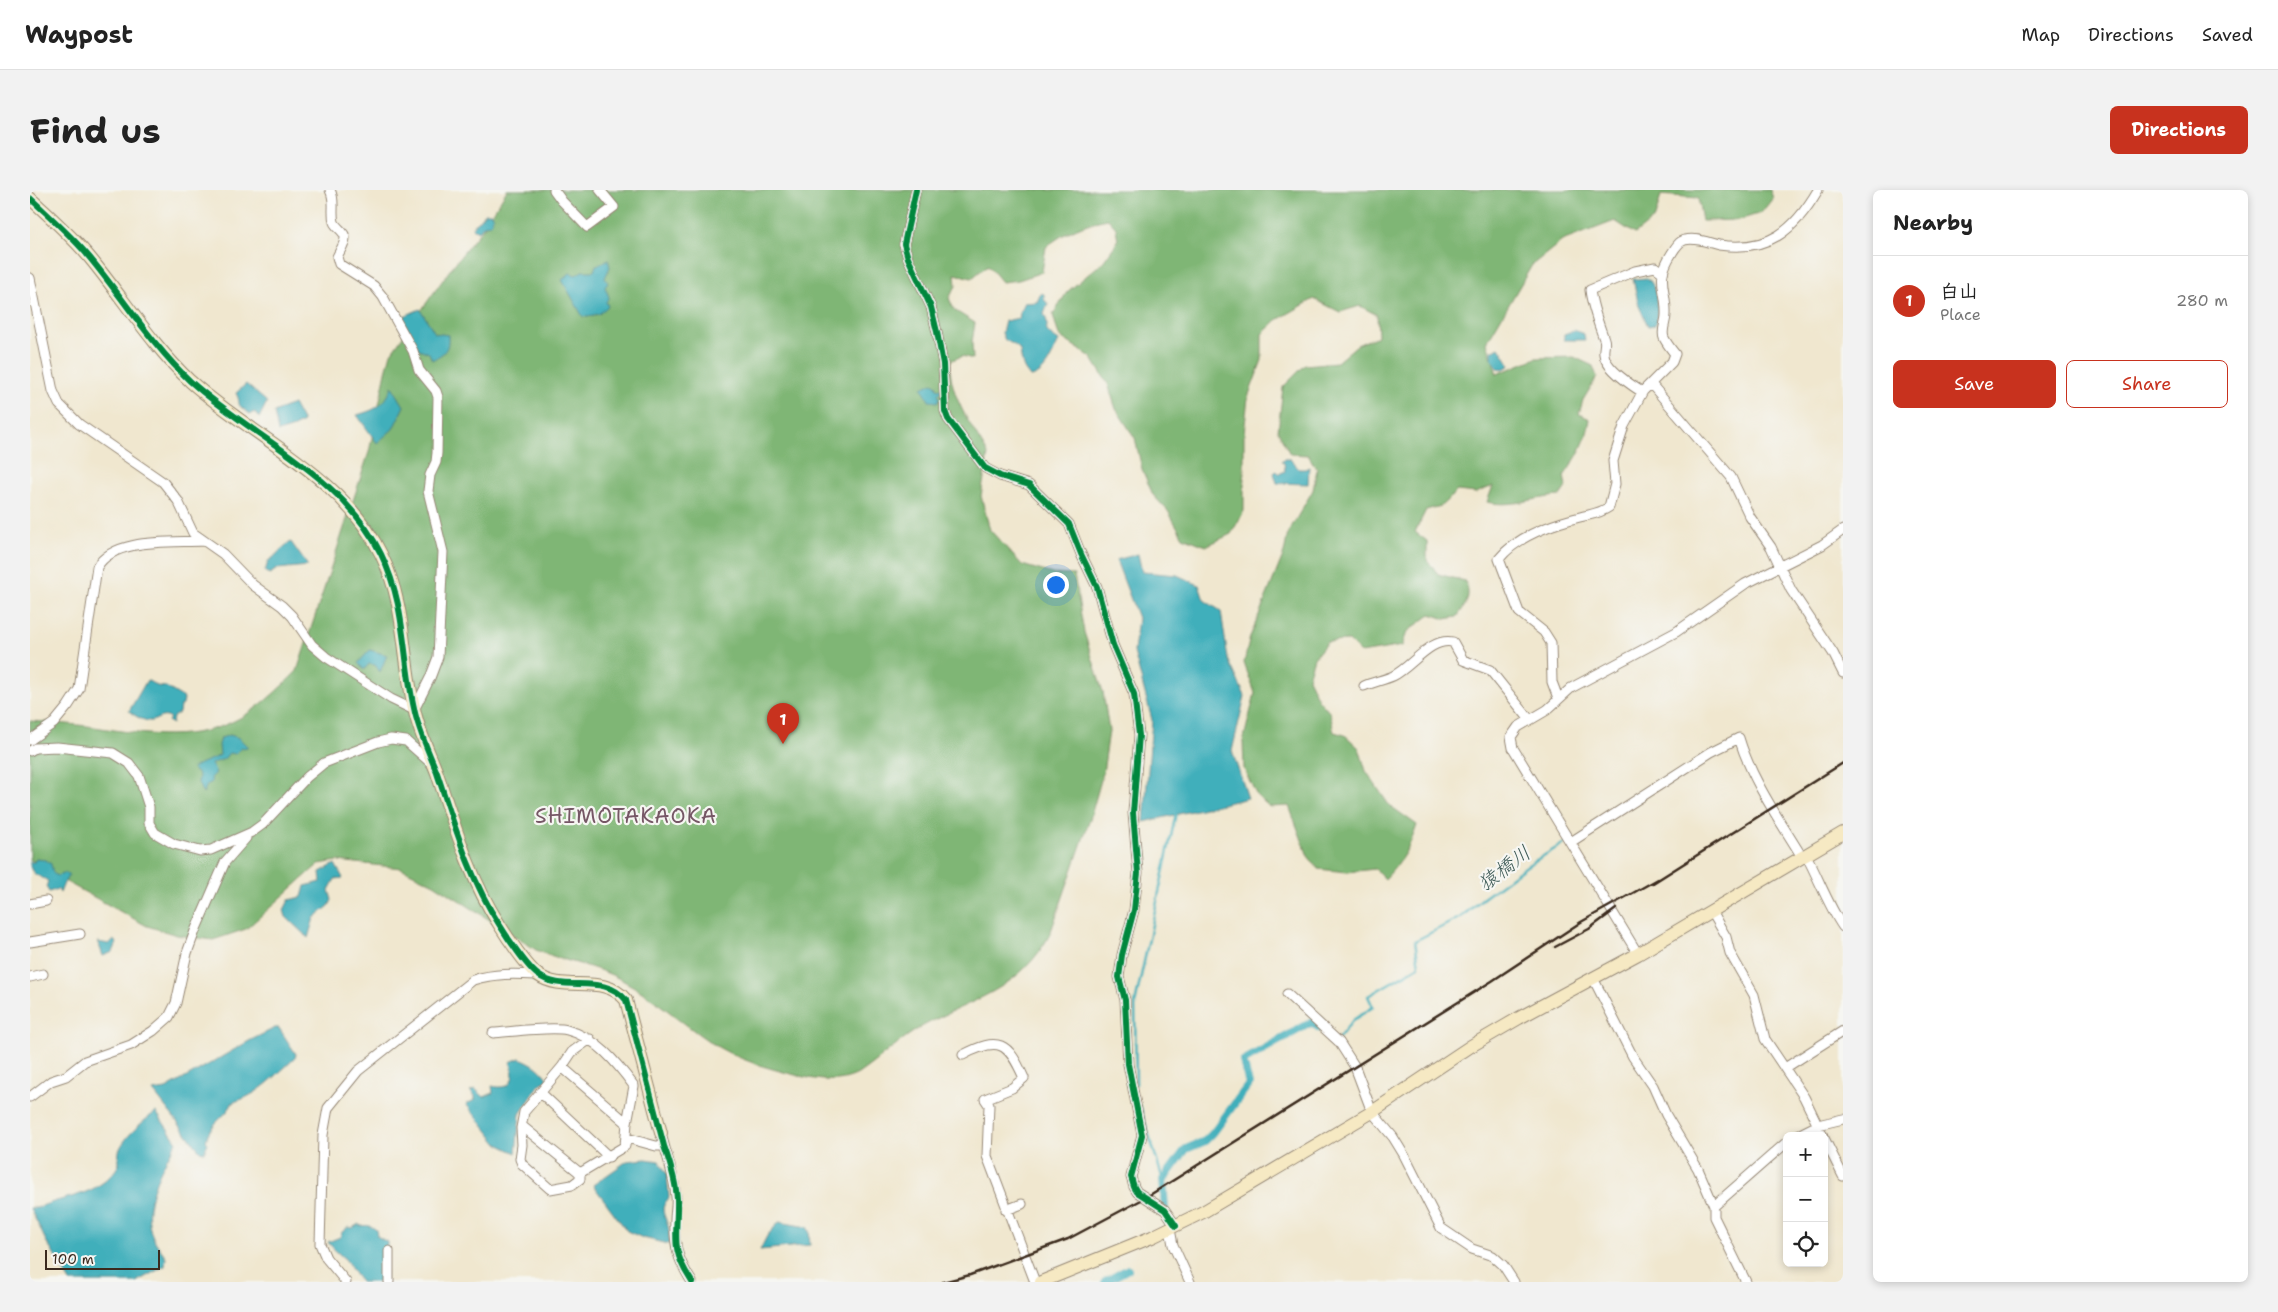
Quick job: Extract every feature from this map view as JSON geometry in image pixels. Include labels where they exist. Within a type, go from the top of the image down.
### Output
[{"type":"street","points":[[330,190],[334,201],[335,225],[344,234],[345,240],[336,257],[339,264],[374,286],[383,297],[413,351],[419,370],[436,391],[438,397],[437,453],[436,462],[430,475],[428,491],[443,552],[438,657],[414,710]]},
{"type":"street","points":[[554,190],[587,227],[614,207],[600,190]]},
{"type":"street","points":[[916,190],[904,244],[908,258],[931,307],[943,364],[945,411],[948,420],[985,468],[1000,476],[1029,485],[1069,524],[1097,587],[1113,645],[1134,694],[1139,735],[1133,813],[1138,873],[1134,910],[1122,955],[1119,977],[1125,1000],[1128,1064],[1142,1135],[1131,1176],[1137,1192],[1165,1210],[1173,1228],[1173,1245],[1190,1282]]},
{"type":"street","points":[[1558,698],[1552,682],[1551,643],[1544,632],[1519,612],[1499,559],[1506,550],[1523,538],[1571,520],[1600,513],[1609,507],[1615,484],[1613,461],[1624,426],[1642,392],[1672,362],[1674,354],[1664,337],[1666,315],[1662,272],[1677,245],[1684,240],[1694,239],[1719,245],[1750,246],[1770,240],[1791,228],[1805,212],[1818,190]]},
{"type":"street","points":[[30,198],[78,244],[172,362],[190,380],[319,479],[348,506],[363,524],[380,553],[399,601],[414,710],[466,855],[499,924],[538,975]]},
{"type":"street","points":[[1642,392],[1626,382],[1608,363],[1604,355],[1605,342],[1591,304],[1590,290],[1635,271],[1655,268],[1662,272]]},
{"type":"street","points":[[30,278],[53,391],[59,404],[79,424],[164,482],[178,501],[193,533],[223,554],[253,585],[282,606],[292,616],[312,645],[326,657],[368,685],[414,710]]},
{"type":"street","points":[[1651,384],[1731,476],[1750,517],[1771,547],[1782,567],[1791,590],[1833,653],[1843,673]]},
{"type":"street","points":[[1638,954],[1513,748],[1511,737],[1518,727],[1547,710],[1571,688],[1676,632],[1745,584],[1782,567],[1822,545],[1843,530]]},
{"type":"street","points":[[30,740],[54,723],[79,689],[96,567],[102,558],[113,551],[141,544],[203,541]]},
{"type":"street","points":[[1364,686],[1393,676],[1433,647],[1446,641],[1453,642],[1463,660],[1490,670],[1530,720]]},
{"type":"street","points":[[1570,840],[1711,752],[1739,738],[1746,761],[1761,790],[1819,879],[1832,911],[1843,927]]},
{"type":"street","points":[[30,1097],[46,1084],[66,1076],[85,1061],[131,1045],[153,1031],[169,1017],[176,1003],[187,953],[225,862],[238,845],[263,824],[307,777],[324,763],[390,739],[406,741],[434,766]]},
{"type":"street","points":[[30,751],[35,748],[57,747],[89,749],[113,753],[129,762],[139,776],[149,807],[149,823],[155,833],[174,844],[200,851],[212,850],[252,832]]},
{"type":"street","points":[[1041,1282],[1173,1228],[1279,1169],[1372,1112],[1471,1046],[1638,954],[1843,833]]},
{"type":"street","points":[[30,904],[46,901]]},
{"type":"street","points":[[1711,911],[1726,937],[1730,953],[1754,995],[1765,1039],[1786,1068],[1822,1132]]},
{"type":"street","points":[[30,942],[80,934]]},
{"type":"street","points":[[30,977],[43,974]]},
{"type":"street","points":[[346,1282],[326,1258],[320,1244],[324,1120],[332,1101],[369,1060],[473,980],[487,976],[507,974],[538,975],[555,982],[610,986],[626,1000],[664,1146],[671,1166],[677,1200],[676,1251],[682,1267],[692,1282]]},
{"type":"street","points":[[1593,978],[1633,1057],[1653,1086],[1666,1115],[1698,1170],[1714,1206],[1714,1217],[1746,1282]]},
{"type":"street","points":[[1287,994],[1338,1040],[1355,1067],[1372,1112],[1393,1137],[1404,1155],[1441,1228],[1472,1249],[1493,1256],[1503,1265],[1514,1282]]},
{"type":"street","points":[[493,1032],[566,1029],[590,1039],[610,1057],[634,1086],[626,1123],[627,1138],[625,1146],[580,1174]]},
{"type":"street","points":[[1786,1068],[1843,1031]]},
{"type":"street","points":[[580,1174],[580,1179],[572,1185],[550,1189],[522,1164],[520,1159],[522,1126],[524,1112],[562,1067],[572,1052],[590,1039]]},
{"type":"street","points":[[963,1055],[980,1046],[993,1043],[1004,1048],[1018,1065],[1024,1078],[1012,1088],[985,1099],[989,1105],[987,1156],[1035,1282]]},
{"type":"street","points":[[562,1067],[626,1123]]},
{"type":"street","points":[[540,1092],[609,1157]]},
{"type":"street","points":[[1804,1132],[1818,1125],[1843,1119]]},
{"type":"street","points":[[522,1126],[580,1174]]},
{"type":"street","points":[[627,1138],[656,1146],[664,1146]]},
{"type":"street","points":[[1828,1145],[1843,1176]]},
{"type":"street","points":[[1714,1206],[1783,1146]]},
{"type":"street","points":[[1006,1210],[1022,1204]]},
{"type":"street","points":[[389,1282],[390,1251]]},
{"type":"green space","points":[[507,190],[1770,190],[1773,198],[1761,213],[1739,220],[1702,221],[1698,198],[1661,195],[1655,218],[1635,234],[1615,221],[1562,241],[1532,265],[1487,342],[1497,374],[1536,358],[1574,357],[1593,366],[1597,377],[1583,400],[1579,414],[1590,419],[1589,427],[1581,449],[1564,476],[1566,487],[1560,496],[1496,504],[1487,502],[1493,486],[1476,493],[1457,491],[1441,506],[1426,510],[1415,532],[1427,541],[1427,560],[1438,574],[1465,581],[1467,586],[1467,600],[1457,617],[1445,619],[1431,614],[1407,632],[1402,646],[1361,653],[1349,641],[1327,642],[1314,658],[1308,678],[1318,699],[1330,713],[1334,732],[1345,735],[1359,748],[1366,771],[1389,805],[1417,825],[1404,854],[1385,879],[1375,869],[1347,872],[1318,869],[1308,856],[1289,806],[1270,807],[1257,796],[1244,769],[1243,742],[1255,693],[1244,663],[1250,637],[1284,553],[1288,533],[1313,490],[1317,469],[1308,455],[1290,454],[1278,431],[1283,387],[1305,365],[1337,362],[1357,345],[1378,336],[1377,315],[1360,306],[1340,312],[1314,299],[1277,320],[1262,334],[1262,360],[1248,397],[1244,434],[1244,511],[1231,534],[1206,546],[1183,537],[1168,511],[1153,495],[1142,469],[1135,438],[1116,409],[1108,384],[1091,357],[1059,336],[1053,315],[1067,292],[1103,262],[1118,241],[1116,228],[1108,219],[1075,229],[1046,247],[1042,272],[1019,280],[1002,282],[988,265],[972,278],[955,274],[956,286],[949,298],[954,310],[975,323],[972,342],[973,359],[962,356],[950,361],[951,374],[953,386],[962,410],[988,454],[981,496],[990,530],[1022,565],[1053,574],[1074,575],[1084,632],[1103,692],[1109,731],[1103,773],[1090,819],[1050,934],[1038,953],[1025,968],[995,990],[915,1031],[858,1074],[844,1079],[821,1080],[775,1070],[731,1054],[710,1042],[645,994],[622,980],[601,971],[536,950],[434,884],[401,868],[338,861],[319,864],[246,929],[213,940],[177,935],[147,926],[57,877],[30,859],[30,721],[87,726],[143,734],[180,735],[198,732],[216,728],[243,716],[268,699],[297,671],[369,452],[391,353],[452,267],[484,227]]},
{"type":"water","points":[[485,213],[491,213],[493,217],[491,224],[484,225],[479,231],[472,228]]},
{"type":"water","points":[[608,259],[610,267],[605,278],[608,283],[605,287],[609,297],[606,302],[608,306],[599,314],[583,317],[562,280],[570,273],[576,275],[582,271],[594,271],[596,265]]},
{"type":"water","points":[[1647,278],[1653,287],[1657,307],[1655,325],[1648,326],[1639,306],[1633,279]]},
{"type":"water","points":[[1041,293],[1044,294],[1044,299],[1048,304],[1044,314],[1047,331],[1059,341],[1044,368],[1036,375],[1030,377],[1024,367],[1020,350],[1005,340],[1002,333],[1005,321],[1019,318],[1019,311],[1024,303],[1037,302]]},
{"type":"water","points":[[420,309],[435,333],[448,335],[447,348],[432,360],[429,353],[414,347],[400,322],[402,317]]},
{"type":"water","points":[[1575,330],[1584,334],[1585,340],[1564,340],[1564,334]]},
{"type":"water","points":[[1499,347],[1510,365],[1504,369],[1497,368],[1492,358],[1492,351]]},
{"type":"water","points":[[932,383],[937,388],[944,390],[938,394],[940,398],[938,402],[929,401],[922,388]]},
{"type":"water","points":[[246,384],[267,402],[259,418],[255,412],[250,414],[239,404],[236,393]]},
{"type":"water","points":[[392,386],[404,406],[393,429],[377,443],[357,415],[379,406],[387,398]]},
{"type":"water","points":[[293,404],[303,422],[278,432],[274,412]]},
{"type":"water","points":[[1290,459],[1299,469],[1309,467],[1308,484],[1277,483],[1274,473],[1276,471],[1279,474],[1285,471],[1284,463],[1281,461]]},
{"type":"water","points":[[291,542],[308,566],[277,569],[270,574],[265,572],[268,561]]},
{"type":"water","points":[[1138,554],[1142,572],[1177,575],[1199,585],[1204,600],[1221,611],[1228,659],[1245,696],[1232,751],[1248,798],[1144,822],[1152,720],[1134,652],[1138,618],[1116,560]]},
{"type":"water","points":[[370,650],[387,655],[380,672],[375,665],[369,664],[364,670],[358,663]]},
{"type":"water","points":[[147,680],[157,686],[166,687],[184,698],[179,713],[173,717],[172,724],[168,721],[170,718],[167,717],[148,721],[139,718],[129,711]]},
{"type":"water","points":[[230,735],[239,738],[248,747],[241,748],[235,754],[229,753],[224,759],[211,764],[216,773],[211,778],[212,782],[207,785],[203,794],[198,783],[199,775],[192,769],[220,755],[219,745],[221,738]]},
{"type":"water","points":[[36,859],[46,860],[51,864],[53,873],[57,876],[65,873],[69,875],[60,893],[58,889],[49,892],[46,887],[48,881],[33,873],[30,862],[34,862]]},
{"type":"water","points":[[335,864],[343,878],[335,879],[329,890],[332,900],[329,906],[314,918],[308,938],[286,917],[284,910],[289,900],[302,897],[305,886],[321,882],[320,872]]},
{"type":"water","points":[[113,940],[117,943],[113,952],[103,956],[98,942],[109,944]]},
{"type":"water","points":[[275,1028],[279,1028],[296,1054],[295,1058],[259,1090],[233,1102],[227,1112],[211,1129],[204,1152],[200,1151],[153,1091],[166,1089]]},
{"type":"water","points":[[520,1058],[536,1066],[548,1080],[540,1084],[520,1114],[516,1153],[498,1144],[466,1104],[475,1100],[475,1096],[470,1091],[475,1089],[484,1097],[493,1093],[492,1086],[504,1087],[508,1085],[511,1082],[513,1073],[510,1062]]},
{"type":"water","points":[[156,1112],[177,1142],[159,1175],[150,1201],[149,1226],[157,1245],[166,1257],[165,1266],[136,1282],[70,1282],[46,1241],[30,1208],[37,1208],[81,1194],[105,1181],[118,1166],[119,1151],[125,1140]]},
{"type":"water","points":[[646,1159],[659,1161],[667,1174],[669,1198],[663,1210],[669,1228],[669,1244],[643,1238],[627,1231],[593,1185],[627,1161]]},
{"type":"water","points":[[779,1222],[807,1227],[810,1245],[760,1250],[767,1236]]},
{"type":"water","points":[[359,1224],[360,1226],[372,1227],[376,1230],[377,1236],[387,1242],[385,1282],[361,1282],[345,1259],[328,1242],[340,1237],[342,1232],[348,1227],[352,1228]]},
{"type":"waterway","points":[[1136,1084],[1135,1004],[1176,813]]},
{"type":"waterway","name":"猿橋川","points":[[1338,1039],[1353,1020],[1373,1007],[1368,996],[1419,966],[1415,941],[1461,917],[1528,865],[1568,841]]},
{"type":"waterway","points":[[1165,1207],[1163,1180],[1186,1149],[1205,1141],[1213,1133],[1249,1084],[1243,1061],[1312,1022],[1319,1028]]},
{"type":"waterway","points":[[1140,1106],[1163,1180]]},
{"type":"waterway","points":[[1105,1282],[1128,1269]]},
{"type":"railway","points":[[1653,883],[1843,763]]},
{"type":"railway","points":[[943,1282],[970,1275],[1068,1239],[1145,1198],[1492,981],[1581,922],[1658,879]]},
{"type":"railway","points":[[1555,947],[1589,929],[1616,909]]},
{"type":"cycle path","points":[[916,190],[904,244],[908,258],[931,307],[943,364],[945,411],[948,419],[985,468],[1000,476],[1029,485],[1069,524],[1097,587],[1113,645],[1134,694],[1139,735],[1133,813],[1138,873],[1134,910],[1122,955],[1119,977],[1125,1000],[1128,1064],[1142,1135],[1131,1177],[1137,1192],[1165,1210],[1176,1226]]},
{"type":"cycle path","points":[[30,198],[83,250],[150,337],[190,381],[215,402],[320,479],[344,501],[364,526],[381,554],[389,573],[399,611],[410,688],[418,724],[437,773],[463,851],[479,889],[517,951],[538,975],[559,983],[606,987],[617,992],[626,1000],[674,1179],[677,1199],[677,1250],[680,1260],[692,1282]]},
{"type":"place","name":"白山","points":[[783,744]]},
{"type":"district","name":"SHIMOTAKAOKA","points":[[626,816]]}]
